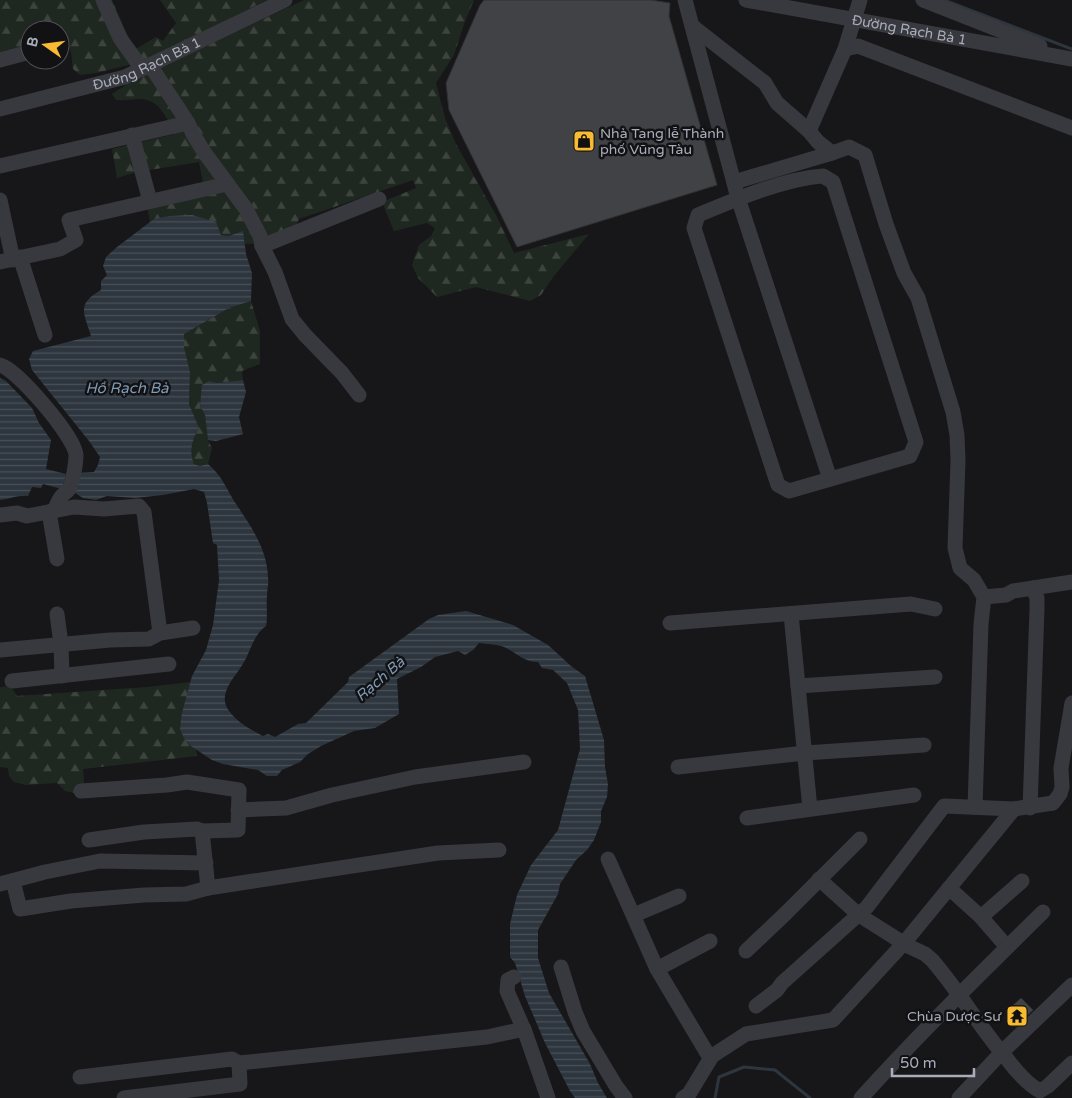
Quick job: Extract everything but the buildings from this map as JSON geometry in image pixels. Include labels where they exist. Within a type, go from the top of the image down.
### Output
[{"type":"street","points":[[103,0],[120,38],[146,67],[188,123],[193,134],[246,210],[260,236],[262,246],[285,295],[292,319],[360,395]]},
{"type":"street","name":"Đường Rạch Bà 1","points":[[0,109],[125,77],[285,0]]},
{"type":"street","points":[[685,0],[738,198],[830,479]]},
{"type":"street","name":"Đường Rạch Bà 1","points":[[746,0],[1072,59]]},
{"type":"street","points":[[809,131],[845,49],[860,0]]},
{"type":"street","points":[[923,0],[1072,59]]},
{"type":"street","points":[[692,26],[765,83],[772,92],[776,103],[832,153]]},
{"type":"street","points":[[845,49],[858,46],[1072,128]]},
{"type":"street","points":[[0,60],[20,55]]},
{"type":"street","points":[[0,166],[188,123]]},
{"type":"street","points":[[132,135],[150,201]]},
{"type":"street","points":[[734,182],[849,147],[865,155],[886,224],[904,273],[918,298],[949,397],[958,435],[955,548],[960,568],[974,580],[984,597],[981,624],[975,807]]},
{"type":"street","points":[[822,176],[833,182],[916,442],[910,456],[789,491],[778,485],[694,228],[698,215],[738,198],[809,177],[822,176]]},
{"type":"street","points":[[11,260],[60,249],[76,240],[69,220],[227,184]]},
{"type":"street","points":[[262,246],[379,199]]},
{"type":"street","points":[[0,200],[11,260],[45,335]]},
{"type":"street","points":[[0,364],[11,370],[52,414],[66,432],[76,454],[74,471],[68,490],[62,495],[52,512],[57,559]]},
{"type":"street","points":[[0,515],[12,513],[27,516],[74,507],[104,509],[139,506],[144,512],[160,633]]},
{"type":"street","points":[[984,597],[1006,595],[1013,591],[1072,582]]},
{"type":"street","points":[[1030,808],[1037,609],[1036,598],[1032,588]]},
{"type":"street","points":[[670,623],[911,604],[935,609]]},
{"type":"street","points":[[57,614],[61,644],[62,676]]},
{"type":"street","points":[[791,614],[810,809]]},
{"type":"street","points":[[0,650],[110,640],[149,639],[160,633],[193,628]]},
{"type":"street","points":[[12,680],[169,664]]},
{"type":"street","points":[[798,686],[934,676]]},
{"type":"street","points":[[756,1006],[777,990],[782,983],[859,915],[944,806],[1014,809],[1054,803],[1060,794],[1061,768],[1072,703]]},
{"type":"street","points":[[678,767],[805,753],[924,745]]},
{"type":"street","points":[[238,810],[286,808],[332,795],[415,777],[524,762]]},
{"type":"street","points":[[81,791],[187,782],[238,790],[238,830],[202,831],[197,829],[144,832],[89,840]]},
{"type":"street","points":[[747,818],[914,795]]},
{"type":"street","points":[[683,1098],[689,1094],[710,1058],[746,1034],[833,1020],[904,944],[1014,809]]},
{"type":"street","points":[[202,831],[208,888]]},
{"type":"street","points":[[746,951],[860,839]]},
{"type":"street","points":[[206,863],[100,861],[54,870],[7,883],[20,909],[71,901],[144,895],[186,894],[208,888],[438,853],[499,850]]},
{"type":"street","points":[[608,859],[657,969],[710,1058]]},
{"type":"street","points":[[819,879],[859,915],[932,960],[1001,1053],[1034,1088],[1040,1091],[1048,1086],[1072,1063]]},
{"type":"street","points":[[981,917],[1022,881]]},
{"type":"street","points":[[950,888],[981,917],[1007,947]]},
{"type":"street","points":[[634,915],[679,896]]},
{"type":"street","points":[[862,1098],[958,995],[1043,912]]},
{"type":"street","points":[[657,969],[710,941]]},
{"type":"street","points":[[560,967],[583,1031],[625,1098]]},
{"type":"street","points":[[514,976],[508,980],[507,991],[524,1029],[548,1098]]},
{"type":"street","points":[[959,1098],[1001,1053],[1072,985]]},
{"type":"street","points":[[80,1077],[232,1059],[238,1063],[487,1037],[524,1029]]},
{"type":"street","points":[[124,1098],[240,1084],[238,1063]]},
{"type":"green space","points":[[0,0],[112,0],[134,50],[156,37],[163,41],[176,23],[160,0],[266,0],[152,59],[96,73],[80,75],[73,69],[70,50],[70,20],[20,20],[20,53],[0,57]]},
{"type":"green space","points":[[304,0],[474,0],[454,55],[436,83],[445,118],[456,144],[497,217],[514,253],[589,234],[553,277],[541,295],[530,301],[476,287],[437,297],[418,278],[412,265],[419,245],[431,236],[435,228],[427,223],[394,231],[382,202],[416,188],[413,180],[299,219],[291,238],[282,242],[245,244],[243,232],[229,236],[154,219],[150,222],[147,206],[205,193],[199,162],[137,172],[117,178],[112,149],[175,134],[166,116],[153,102],[140,99],[116,100],[112,94],[158,64],[204,47]]},
{"type":"green space","points":[[251,301],[260,331],[260,364],[242,371],[243,380],[217,383],[209,381],[200,406],[205,415],[208,440],[212,448],[208,464],[200,466],[194,464],[192,455],[193,441],[199,428],[189,404],[190,372],[184,347],[184,334],[229,308]]},
{"type":"green space","points":[[200,681],[193,731],[197,756],[83,769],[85,795],[65,791],[57,783],[26,785],[14,782],[9,776],[8,768],[0,767],[0,687],[10,686],[17,696],[147,687]]},
{"type":"water","name":"Hồ Rạch Bà","points":[[192,215],[216,222],[221,235],[229,236],[243,231],[246,254],[252,273],[251,301],[229,308],[184,334],[184,347],[190,372],[189,404],[199,428],[192,446],[194,464],[200,466],[208,464],[220,477],[257,537],[267,566],[266,626],[256,638],[228,687],[225,703],[232,715],[251,729],[263,736],[268,734],[275,737],[298,724],[306,723],[348,682],[349,677],[429,619],[438,615],[466,611],[513,625],[548,645],[585,676],[604,740],[608,784],[607,797],[601,811],[601,822],[594,840],[576,860],[560,884],[558,894],[538,930],[538,958],[549,993],[590,1064],[607,1098],[575,1098],[570,1091],[545,1043],[525,996],[515,963],[510,957],[510,924],[517,895],[531,865],[558,830],[580,749],[578,710],[567,683],[553,670],[542,668],[538,662],[524,659],[504,647],[492,644],[479,643],[465,655],[458,651],[435,657],[421,667],[397,679],[399,714],[375,728],[354,731],[321,746],[308,754],[300,762],[282,770],[277,776],[267,776],[258,770],[223,764],[212,760],[191,746],[184,738],[180,729],[182,713],[192,676],[206,650],[213,625],[219,580],[217,545],[213,543],[204,492],[194,489],[135,498],[107,496],[96,500],[83,498],[72,491],[77,473],[94,472],[100,457],[32,370],[29,359],[33,351],[91,336],[84,315],[85,305],[93,295],[101,290],[101,281],[107,275],[103,266],[106,257],[117,247],[154,219]]},
{"type":"water","points":[[0,378],[6,381],[32,408],[39,423],[51,440],[46,469],[66,474],[62,489],[43,484],[41,488],[32,487],[28,496],[0,500]]},
{"type":"water","points":[[243,380],[246,392],[239,417],[243,434],[216,441],[208,440],[205,415],[200,406],[202,385],[209,381],[217,383]]},
{"type":"waterway","points":[[944,0],[1072,49]]},
{"type":"waterway","name":"Rạch Bà","points":[[715,1098],[719,1077],[744,1067],[775,1070],[810,1098]]},
{"type":"place","name":"Nhà Tang lễ Thành phố Vũng Tàu","points":[[584,141]]},
{"type":"place","name":"Chùa Dược Sư","points":[[1017,1016]]}]
